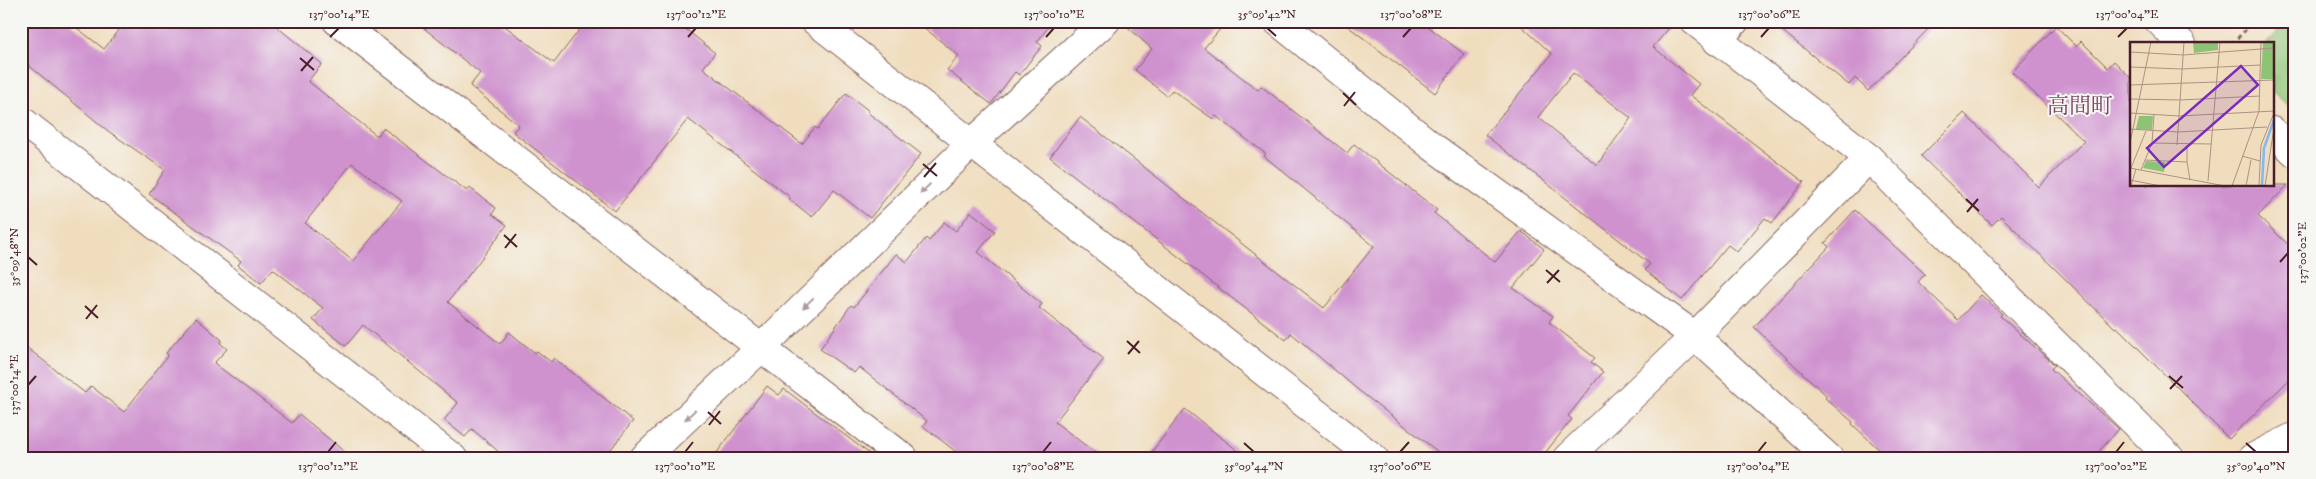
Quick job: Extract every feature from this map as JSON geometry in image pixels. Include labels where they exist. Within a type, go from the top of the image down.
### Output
[{"type":"street","points":[[337,21],[904,458]]},
{"type":"street","points":[[815,21],[1374,458]]},
{"type":"street","points":[[644,458],[762,347],[972,143],[1106,21]]},
{"type":"street","points":[[1277,21],[1434,148],[1695,336],[1829,458]]},
{"type":"street","points":[[1694,21],[1726,31],[1869,158],[2170,458]]},
{"type":"street","points":[[2159,21],[2180,42]]},
{"type":"street","points":[[21,120],[453,458]]},
{"type":"street","points":[[2274,133],[2295,153]]},
{"type":"street","points":[[1567,458],[1695,336],[1869,158]]},
{"type":"street","points":[[2252,458],[2295,436]]},
{"type":"path","points":[[2234,42],[2254,21]]},
{"type":"green space","points":[[2288,21],[2295,21],[2295,112],[2274,93],[2274,42],[2268,42]]},
{"type":"building","points":[[21,21],[68,21],[104,49],[126,21],[270,21],[322,64],[308,81],[377,136],[383,128],[467,191],[470,188],[496,208],[492,214],[507,225],[448,302],[500,344],[509,332],[535,353],[537,351],[551,362],[554,358],[633,421],[604,458],[506,458],[472,429],[465,437],[444,420],[458,403],[363,325],[346,346],[313,320],[323,308],[273,269],[261,283],[238,265],[241,261],[149,194],[165,170],[108,131],[21,59]],"holes":[[[352,163],[402,201],[353,261],[305,223]]]},
{"type":"building","points":[[415,21],[498,21],[554,63],[586,21],[676,21],[715,53],[703,68],[802,144],[815,127],[818,129],[846,93],[921,154],[870,218],[834,190],[812,217],[789,199],[790,197],[688,119],[615,211],[513,132],[519,125],[470,86],[480,73]]},
{"type":"building","points":[[916,21],[1053,21],[1037,42],[1042,46],[1019,75],[1015,72],[991,104],[947,70],[959,56]]},
{"type":"building","points":[[1121,21],[1227,21],[1204,48],[1258,90],[1261,86],[1347,153],[1354,144],[1437,210],[1434,213],[1495,262],[1521,231],[1544,249],[1513,288],[1553,316],[1549,322],[1595,358],[1591,362],[1603,372],[1568,416],[1572,419],[1541,458],[1446,458],[1357,389],[1291,333],[1286,340],[1050,157],[1080,117],[1324,308],[1374,246],[1264,156],[1266,154],[1216,116],[1213,119],[1172,90],[1167,96],[1135,70],[1152,49]]},
{"type":"building","points":[[1341,21],[1421,21],[1464,54],[1435,93]]},
{"type":"building","points":[[1516,21],[1675,21],[1653,47],[1699,84],[1690,95],[1804,182],[1772,223],[1765,218],[1737,252],[1728,245],[1682,300],[1645,270],[1650,264],[1485,135],[1552,54]],"holes":[[[1573,73],[1631,118],[1597,165],[1538,117]]]},
{"type":"building","points":[[1770,21],[1936,21],[1868,91],[1855,78],[1849,85]]},
{"type":"building","points":[[2056,26],[2076,46],[2081,41],[2108,68],[2114,61],[2130,77],[2130,186],[2288,185],[2258,216],[2295,251],[2295,374],[2229,439],[2117,327],[2115,328],[2001,216],[1992,225],[1921,156],[1964,113],[2039,187],[2084,141],[2012,72]]},
{"type":"building","points":[[1855,210],[1925,274],[1918,282],[1958,320],[1981,295],[2002,314],[2000,316],[2055,365],[2051,369],[2119,429],[2093,458],[1888,458],[1852,424],[1853,422],[1825,398],[1827,396],[1754,327],[1829,247],[1825,243]]},
{"type":"building","points":[[971,212],[995,231],[978,252],[1042,304],[1039,308],[1104,359],[1055,422],[1102,458],[964,458],[923,426],[927,421],[859,367],[854,373],[820,349],[851,305],[854,307],[896,254],[907,262],[926,238],[929,241],[944,222],[956,231]]},
{"type":"building","points":[[196,318],[222,340],[220,343],[227,349],[214,363],[292,423],[299,414],[352,458],[21,458],[21,343],[85,393],[91,386],[124,412],[168,355],[166,353]]},
{"type":"building","points":[[767,386],[779,395],[784,389],[875,458],[713,458]]},
{"type":"building","points":[[1185,409],[1247,458],[1147,458]]},
{"type":"district","name":"高間町","points":[[2080,106]]}]
